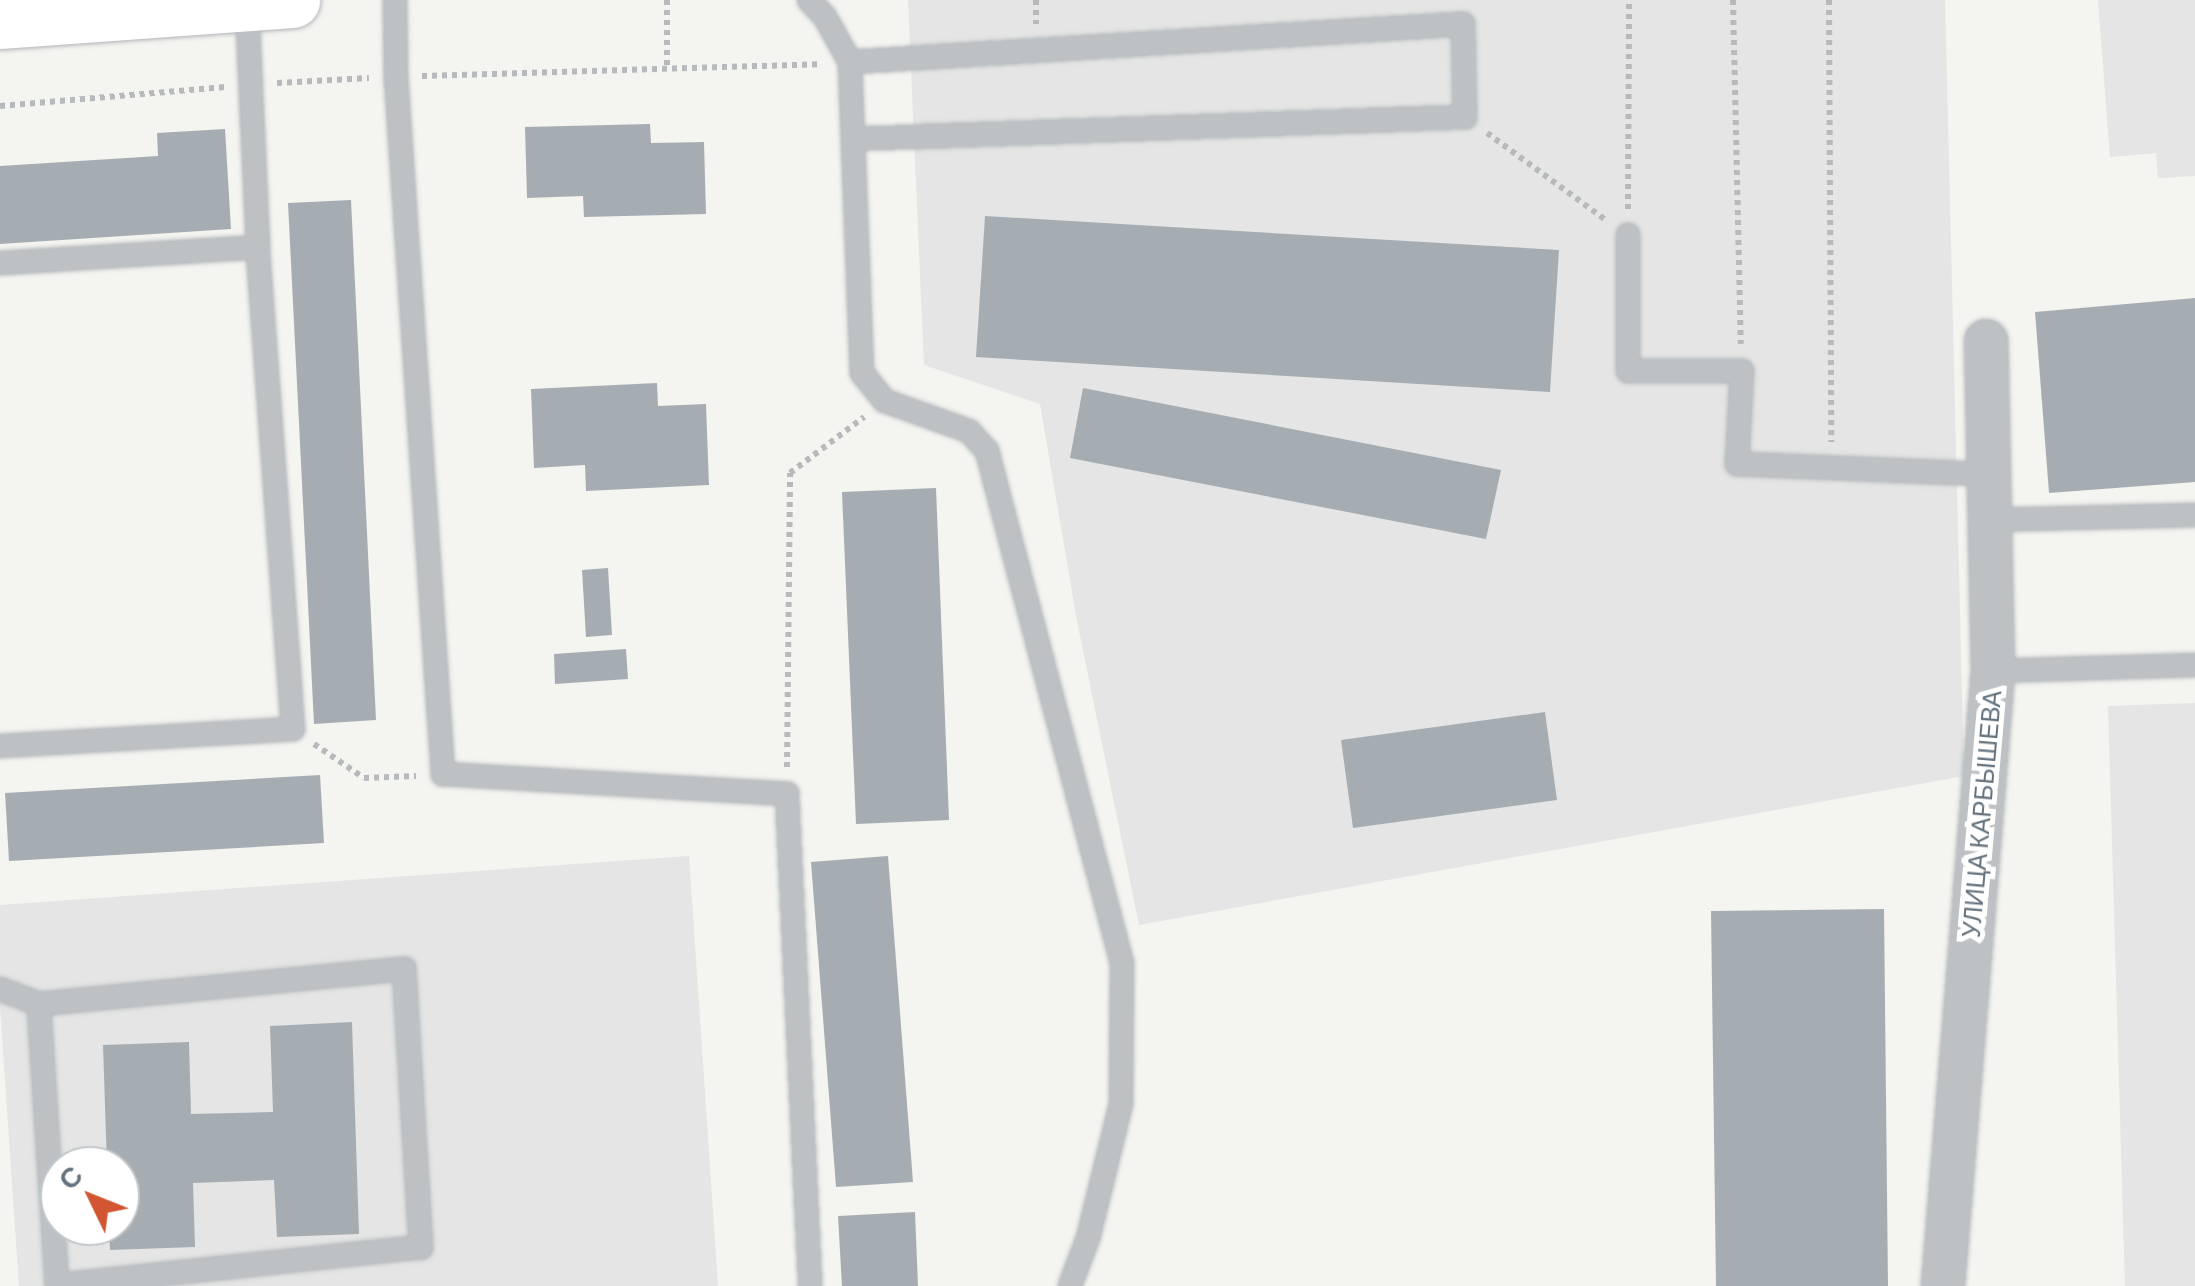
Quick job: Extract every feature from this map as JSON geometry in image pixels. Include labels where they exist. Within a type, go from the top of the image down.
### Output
[{"type":"main road","points":[[0,20],[270,2]]},
{"type":"street","name":"УЛИЦА КАРБЫШЕВА","points":[[1943,1286],[1993,671],[1985,474],[1986,341]]},
{"type":"lane","points":[[396,0],[396,77],[443,774],[787,794],[810,1286]]},
{"type":"lane","points":[[808,0],[825,18],[850,62],[862,373],[885,401],[968,431],[986,451],[1122,963],[1121,1104],[1088,1238],[1070,1286]]},
{"type":"lane","points":[[0,746],[293,729],[258,247],[270,2]]},
{"type":"lane","points":[[850,62],[1463,24],[1465,117],[854,139]]},
{"type":"lane","points":[[1628,235],[1628,370],[1742,371],[1738,464],[1985,474]]},
{"type":"lane","points":[[0,262],[258,247]]},
{"type":"lane","points":[[1987,520],[2195,516]]},
{"type":"lane","points":[[1993,671],[2195,665]]},
{"type":"lane","points":[[0,989],[39,1004],[404,969],[421,1248],[57,1285],[39,1004]]},
{"type":"path","points":[[667,0],[667,68]]},
{"type":"path","points":[[1628,235],[1630,0]]},
{"type":"path","points":[[1733,0],[1742,371]]},
{"type":"path","points":[[1829,0],[1832,468]]},
{"type":"path","points":[[1465,117],[1628,235]]},
{"type":"path","points":[[787,794],[790,473],[885,401]]},
{"type":"path","points":[[293,729],[364,778],[443,774]]},
{"type":"shaded area","points":[[908,0],[1945,0],[1964,776],[1139,925],[1077,621],[1040,404],[924,365]]},
{"type":"shaded area","points":[[2098,0],[2195,0],[2195,176],[2158,178],[2156,153],[2110,157]]},
{"type":"shaded area","points":[[2195,703],[2195,1286],[2125,1286],[2108,706]]},
{"type":"shaded area","points":[[689,856],[718,1286],[19,1286],[0,1007],[0,905]]},
{"type":"building","points":[[650,124],[651,143],[704,142],[706,214],[584,217],[583,196],[527,198],[525,127]]},
{"type":"building","points":[[225,129],[231,229],[0,244],[0,166],[158,156],[157,133]]},
{"type":"building","points":[[351,200],[376,720],[314,724],[288,203]]},
{"type":"building","points":[[985,216],[1559,250],[1550,392],[976,357]]},
{"type":"building","points":[[2195,298],[2195,482],[2049,493],[2035,312]]},
{"type":"building","points":[[657,383],[658,406],[706,404],[709,485],[586,491],[585,465],[534,468],[531,389]]},
{"type":"building","points":[[1083,388],[1501,470],[1486,539],[1070,458]]},
{"type":"building","points":[[936,488],[949,820],[856,824],[842,492]]},
{"type":"building","points":[[608,568],[612,635],[586,637],[582,570]]},
{"type":"building","points":[[626,649],[628,679],[555,684],[554,654]]},
{"type":"building","points":[[1545,712],[1557,800],[1353,828],[1341,740]]},
{"type":"building","points":[[320,775],[324,843],[9,861],[5,793]]},
{"type":"building","points":[[888,856],[913,1182],[836,1187],[811,862]]},
{"type":"building","points":[[1884,909],[1888,1286],[1716,1286],[1711,911]]},
{"type":"building","points":[[352,1022],[359,1234],[277,1237],[274,1180],[193,1183],[195,1247],[110,1250],[110,1246],[140,1246],[140,1146],[106,1146],[103,1045],[189,1042],[191,1114],[273,1112],[270,1026]]},
{"type":"building","points":[[915,1212],[918,1286],[842,1286],[838,1216]]}]
